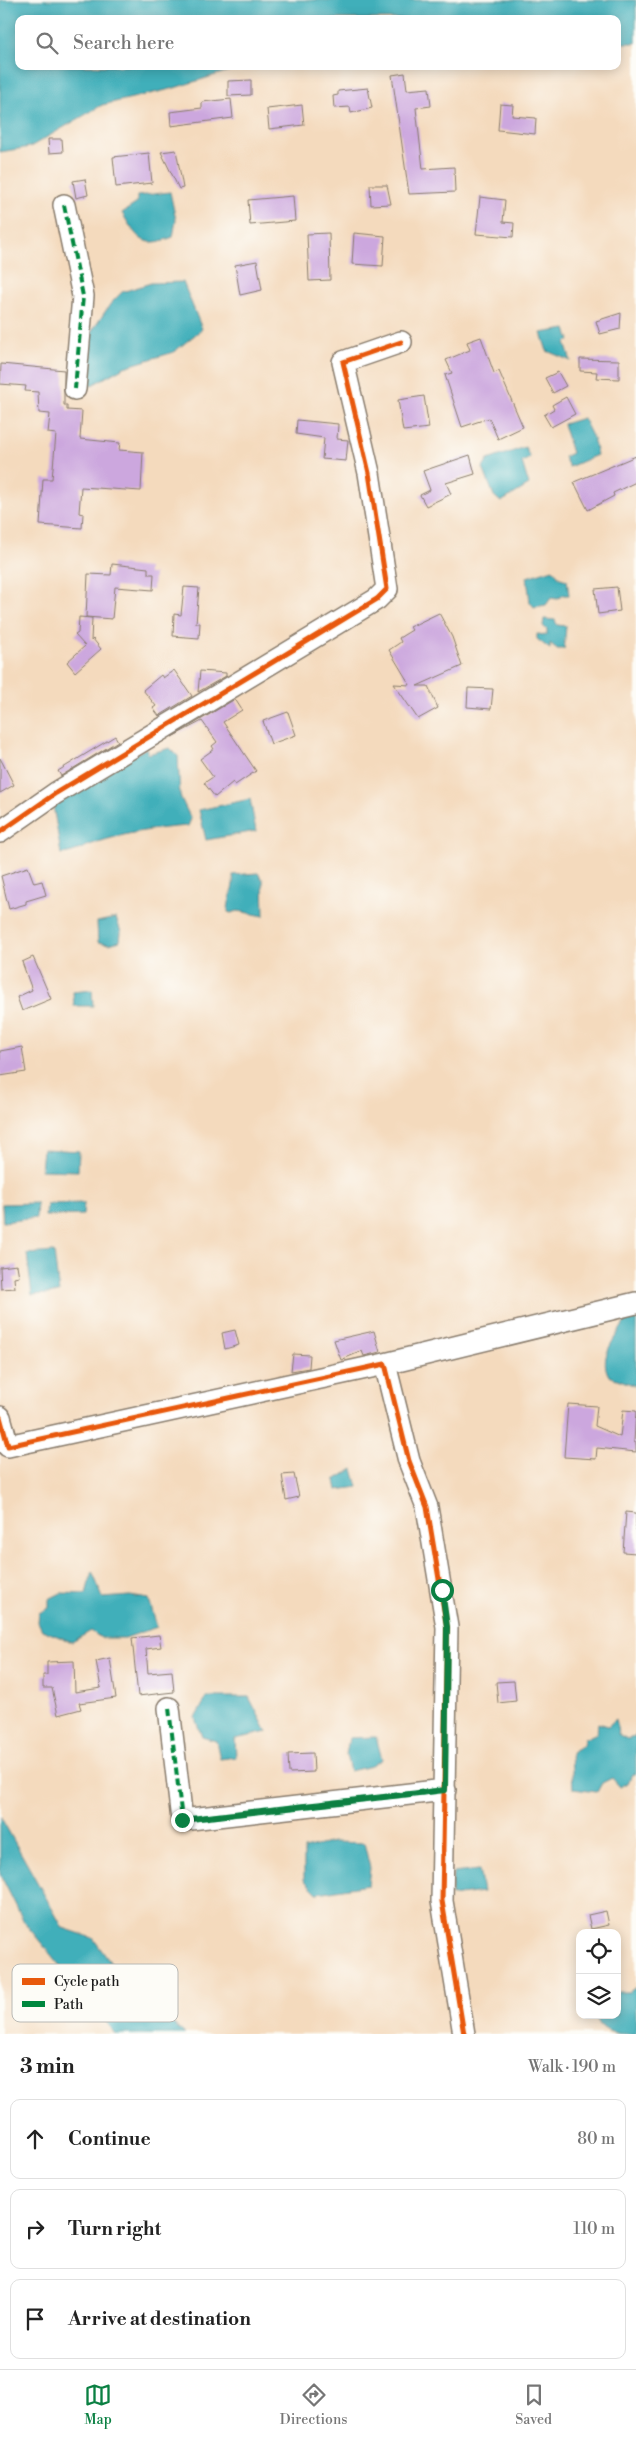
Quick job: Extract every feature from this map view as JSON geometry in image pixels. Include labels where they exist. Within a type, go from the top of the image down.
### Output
[{"type":"street","points":[[64,205],[83,296],[75,389]]},
{"type":"street","points":[[0,832],[56,793],[377,600],[387,589],[369,473],[343,362],[401,342]]},
{"type":"street","points":[[0,1417],[8,1446],[384,1364],[636,1303]]},
{"type":"street","points":[[384,1364],[409,1461],[427,1507],[447,1627],[442,1901],[464,2034]]},
{"type":"street","points":[[170,1708],[182,1820],[445,1790]]},
{"type":"water","points":[[0,0],[636,0],[636,43],[621,43],[621,15],[15,15],[15,70],[232,70],[171,89],[102,105],[30,147],[0,152]]},
{"type":"water","points":[[170,192],[176,220],[173,237],[147,242],[137,235],[122,213],[137,203],[137,196]]},
{"type":"water","points":[[183,282],[202,329],[174,352],[124,367],[85,389],[90,334],[111,303],[122,292],[151,283]]},
{"type":"water","points":[[566,329],[570,340],[565,343],[571,361],[547,351],[541,333]]},
{"type":"water","points":[[583,418],[593,438],[597,455],[569,467],[564,457],[572,453],[563,424]]},
{"type":"water","points":[[525,447],[530,458],[522,462],[529,485],[501,502],[494,496],[483,468],[488,460]]},
{"type":"water","points":[[553,569],[560,578],[567,580],[569,595],[563,595],[557,599],[551,598],[546,605],[534,607],[530,602],[527,577]]},
{"type":"water","points":[[544,619],[555,620],[557,625],[566,626],[564,649],[557,649],[550,643],[550,649],[537,639],[537,634],[547,635],[547,630],[543,626]]},
{"type":"water","points":[[146,748],[148,754],[170,748],[178,756],[180,796],[191,819],[188,826],[152,830],[106,839],[61,854],[53,805]]},
{"type":"water","points":[[250,799],[256,831],[206,840],[199,810]]},
{"type":"water","points":[[258,873],[263,880],[264,916],[238,911],[228,912],[233,875]]},
{"type":"water","points":[[116,918],[121,932],[120,941],[109,944],[98,942],[97,922]]},
{"type":"water","points":[[92,990],[93,1006],[74,1006],[73,992]]},
{"type":"water","points":[[43,1149],[79,1151],[78,1171],[41,1170]]},
{"type":"water","points":[[37,1203],[36,1218],[3,1222],[2,1204]]},
{"type":"water","points":[[84,1203],[83,1215],[45,1216],[47,1204]]},
{"type":"water","points":[[54,1252],[59,1293],[32,1295],[27,1254]]},
{"type":"water","points":[[636,1310],[636,1386],[609,1376],[606,1360],[611,1344],[629,1314]]},
{"type":"water","points":[[353,1469],[358,1487],[337,1490],[335,1480]]},
{"type":"water","points":[[92,1571],[103,1598],[130,1596],[149,1599],[157,1627],[125,1638],[101,1638],[91,1631],[72,1642],[42,1630],[38,1622],[39,1613],[49,1608],[49,1599],[61,1593],[86,1594]]},
{"type":"water","points":[[207,1697],[249,1697],[267,1732],[235,1739],[236,1757],[220,1759],[216,1741],[202,1737],[195,1718]]},
{"type":"water","points":[[616,1719],[618,1734],[627,1739],[635,1737],[636,1734],[636,1774],[632,1774],[628,1783],[620,1787],[612,1778],[602,1783],[597,1792],[573,1789],[571,1752],[583,1745],[584,1739],[597,1733],[598,1723],[608,1726]]},
{"type":"water","points":[[376,1737],[382,1759],[371,1766],[350,1771],[346,1755],[349,1738]]},
{"type":"water","points":[[0,1816],[63,1928],[93,1938],[111,1964],[58,1964],[24,1922],[0,1874]]},
{"type":"water","points":[[333,1842],[364,1843],[370,1868],[368,1885],[317,1893],[304,1880],[304,1849]]},
{"type":"water","points":[[479,1870],[483,1892],[451,1896],[453,1873]]},
{"type":"water","points":[[636,1987],[636,2034],[611,2032],[601,2026],[597,2019],[621,2019],[621,1992],[629,1992]]},
{"type":"water","points":[[106,2022],[171,2022],[185,2034],[116,2034]]},
{"type":"building","points":[[405,73],[407,90],[429,88],[431,106],[416,108],[423,169],[454,167],[455,192],[409,194],[392,75]]},
{"type":"building","points":[[251,80],[251,95],[228,96],[228,81]]},
{"type":"building","points":[[368,88],[372,108],[351,113],[350,107],[334,108],[333,96],[338,95],[338,91]]},
{"type":"building","points":[[231,99],[233,118],[171,126],[170,112],[202,108],[202,102]]},
{"type":"building","points":[[500,104],[513,105],[512,116],[536,118],[535,134],[498,130]]},
{"type":"building","points":[[302,105],[304,125],[269,129],[267,109]]},
{"type":"building","points":[[48,139],[62,139],[63,152],[49,153]]},
{"type":"building","points":[[176,150],[183,188],[179,189],[161,152]]},
{"type":"building","points":[[149,153],[152,183],[116,187],[113,157]]},
{"type":"building","points":[[85,179],[88,195],[76,198],[73,181]]},
{"type":"building","points":[[370,185],[387,185],[391,204],[371,205]]},
{"type":"building","points":[[293,196],[295,221],[250,225],[248,200]]},
{"type":"building","points":[[480,197],[505,200],[503,222],[514,223],[513,237],[476,234]]},
{"type":"building","points":[[329,233],[330,280],[309,281],[307,234]]},
{"type":"building","points":[[354,233],[385,236],[383,266],[352,264]]},
{"type":"building","points":[[257,261],[262,290],[240,295],[235,265]]},
{"type":"building","points":[[621,313],[620,329],[600,334],[596,321]]},
{"type":"building","points":[[481,337],[494,373],[499,371],[523,427],[498,439],[489,418],[462,427],[445,375],[452,373],[446,360],[470,350],[467,342]]},
{"type":"building","points":[[580,359],[619,360],[619,379],[596,378],[597,372],[580,371]]},
{"type":"building","points":[[1,364],[64,370],[64,405],[67,405],[67,410],[82,411],[80,439],[120,443],[119,450],[143,452],[141,491],[81,487],[79,513],[83,514],[82,528],[40,525],[43,479],[52,479],[56,434],[48,433],[50,414],[39,413],[38,392],[25,391],[26,386],[0,384]]},
{"type":"building","points":[[558,372],[566,386],[553,393],[545,378]]},
{"type":"building","points":[[424,396],[429,428],[403,431],[398,400]]},
{"type":"building","points":[[566,397],[575,414],[551,427],[544,415],[554,409],[552,405]]},
{"type":"building","points":[[297,420],[338,424],[337,439],[348,440],[346,461],[322,459],[324,438],[296,434]]},
{"type":"building","points":[[470,455],[475,474],[446,483],[451,494],[426,506],[420,495],[430,490],[423,471]]},
{"type":"building","points":[[636,456],[636,482],[613,493],[614,496],[588,510],[574,482]]},
{"type":"building","points":[[112,564],[148,568],[148,574],[154,574],[153,590],[115,587],[112,619],[86,617],[88,574],[111,575]]},
{"type":"building","points":[[184,587],[199,588],[196,623],[200,623],[199,638],[173,636],[174,614],[181,615]]},
{"type":"building","points":[[617,587],[620,611],[598,614],[595,589]]},
{"type":"building","points":[[439,613],[452,637],[462,666],[417,686],[428,686],[438,708],[418,719],[394,684],[410,685],[389,650],[401,642],[399,638],[412,630],[410,627]]},
{"type":"building","points":[[79,617],[92,618],[91,641],[93,639],[101,649],[75,672],[67,662],[85,646],[75,635],[78,633]]},
{"type":"building","points":[[174,670],[192,696],[159,716],[153,708],[156,706],[143,690],[161,675],[163,678]]},
{"type":"building","points":[[200,671],[226,673],[226,676],[198,692]]},
{"type":"building","points":[[468,688],[493,689],[491,709],[467,707]]},
{"type":"building","points":[[235,699],[242,710],[223,722],[256,771],[235,785],[233,782],[215,797],[204,783],[213,777],[200,759],[214,749],[212,746],[217,742],[202,721],[172,737]]},
{"type":"building","points":[[288,712],[296,735],[271,744],[263,721]]},
{"type":"building","points":[[115,736],[118,741],[61,776],[58,771]]},
{"type":"building","points":[[0,758],[14,785],[0,793]]},
{"type":"building","points":[[28,867],[34,883],[42,881],[46,895],[9,909],[1,876]]},
{"type":"building","points":[[33,957],[51,999],[22,1011],[17,997],[32,990],[22,962]]},
{"type":"building","points":[[22,1047],[26,1072],[0,1076],[0,1051]]},
{"type":"building","points":[[17,1265],[19,1277],[14,1278],[15,1288],[1,1289],[0,1267]]},
{"type":"building","points":[[235,1330],[239,1345],[225,1349],[222,1333]]},
{"type":"building","points":[[374,1331],[380,1352],[364,1356],[362,1351],[341,1360],[334,1340]]},
{"type":"building","points":[[293,1354],[310,1355],[309,1368],[291,1371]]},
{"type":"building","points":[[568,1404],[597,1406],[595,1426],[620,1437],[623,1410],[636,1411],[634,1442],[636,1443],[636,1452],[597,1448],[596,1459],[564,1457]]},
{"type":"building","points":[[294,1474],[299,1497],[286,1500],[282,1475]]},
{"type":"building","points":[[626,1512],[636,1513],[636,1553],[623,1552]]},
{"type":"building","points":[[159,1635],[161,1647],[146,1649],[148,1673],[172,1671],[174,1692],[138,1696],[132,1638]]},
{"type":"building","points":[[110,1658],[116,1698],[79,1703],[81,1709],[58,1715],[52,1688],[43,1688],[43,1675],[47,1675],[47,1662],[74,1661],[75,1692],[101,1688],[96,1661]]},
{"type":"building","points":[[514,1681],[516,1701],[498,1703],[496,1682]]},
{"type":"building","points":[[313,1753],[314,1772],[289,1773],[288,1754]]},
{"type":"building","points":[[606,1911],[609,1925],[591,1929],[588,1915]]},
{"type":"marked path","points":[[64,205],[83,296],[75,389]]},
{"type":"marked path","points":[[169,1708],[182,1820],[445,1790]]},
{"type":"cycle path","points":[[0,832],[56,793],[377,599],[387,589],[369,473],[343,362],[401,342]]},
{"type":"cycle path","points":[[0,1417],[8,1446],[385,1364],[409,1461],[427,1507],[447,1627],[442,1901],[464,2034]]},
{"type":"route","points":[[182,1820],[445,1790],[447,1627],[442,1590]]}]
